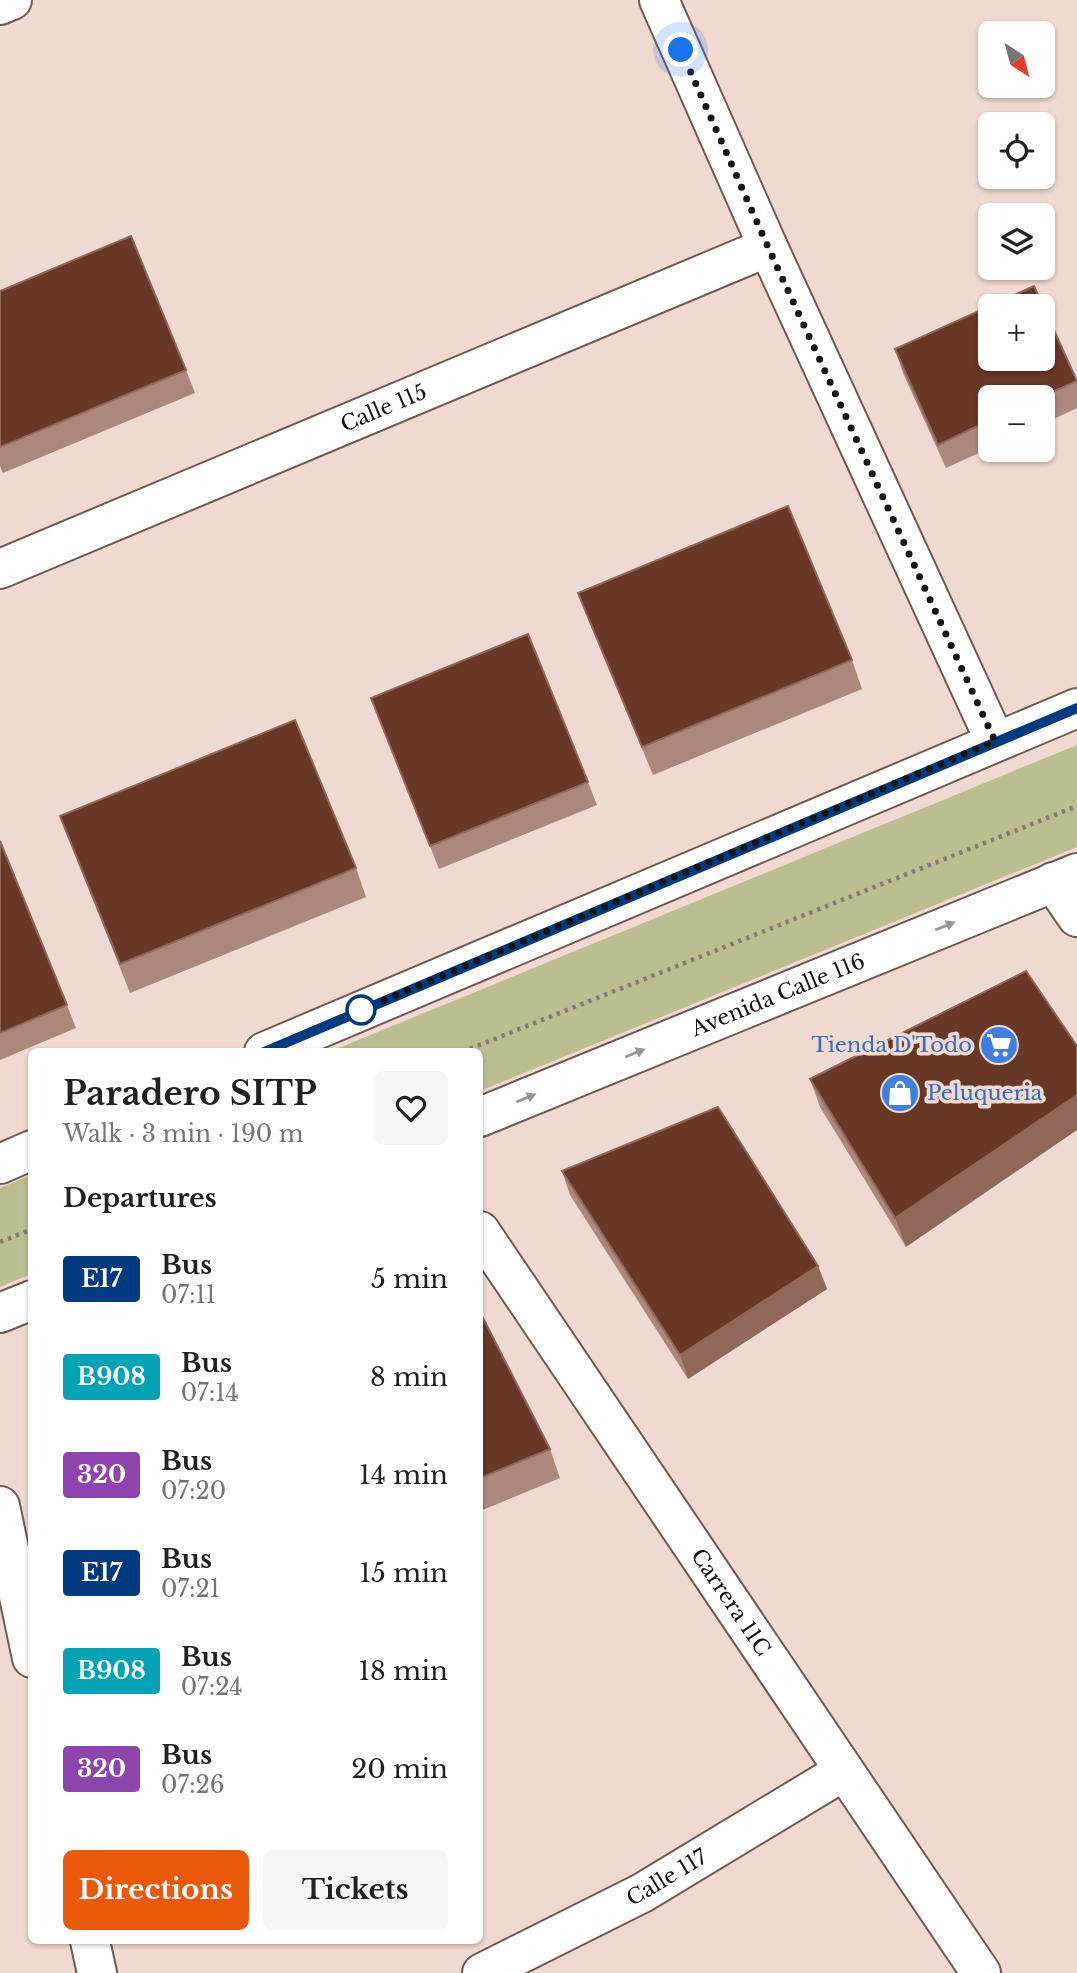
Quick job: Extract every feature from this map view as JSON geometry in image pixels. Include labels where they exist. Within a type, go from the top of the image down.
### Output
[{"type":"street","points":[[0,5],[12,0]]},
{"type":"street","points":[[659,0],[768,247],[995,741]]},
{"type":"street","name":"Calle 115","points":[[0,569],[768,247]]},
{"type":"street","points":[[273,1048],[1077,708]]},
{"type":"street","points":[[1065,878],[1077,917]]},
{"type":"street","name":"Avenida Calle 116","points":[[483,1116],[1065,878]]},
{"type":"street","points":[[0,1164],[28,1152]]},
{"type":"street","name":"Carrera 11C","points":[[483,1235],[981,1973]]},
{"type":"street","points":[[0,1313],[28,1302]]},
{"type":"street","points":[[0,1506],[28,1639]]},
{"type":"street","name":"Calle 117","points":[[482,1973],[642,1893],[844,1771]]},
{"type":"street","points":[[91,1944],[97,1973]]},
{"type":"path","points":[[472,1048],[1077,806]]},
{"type":"path","points":[[0,1242],[28,1231]]},
{"type":"green space","points":[[1077,745],[1077,847],[483,1090],[483,1048],[339,1048]]},
{"type":"green space","points":[[28,1176],[28,1275],[0,1287],[0,1188]]},
{"type":"building","points":[[131,236],[186,370],[0,447],[0,291]]},
{"type":"building","points":[[1034,286],[1038,294],[1016,294]]},
{"type":"building","points":[[978,311],[978,371],[1055,371],[1055,332],[1077,381],[1055,391],[1055,385],[978,385],[978,426],[938,445],[895,349]]},
{"type":"building","points":[[788,506],[852,660],[642,747],[578,593]]},
{"type":"building","points":[[528,634],[588,782],[430,846],[371,698]]},
{"type":"building","points":[[295,720],[356,868],[120,964],[60,816]]},
{"type":"building","points":[[0,841],[67,1005],[0,1033]]},
{"type":"building","points":[[1026,971],[1077,1046],[1077,1095],[895,1218],[810,1079]]},
{"type":"building","points":[[718,1107],[818,1266],[680,1355],[562,1171]]},
{"type":"building","points":[[483,1318],[550,1449],[483,1477]]},
{"type":"bus line","name":"E17","points":[[273,1048],[1077,708]]},
{"type":"place","name":"Tienda D'Todo","points":[[999,1045]]},
{"type":"place","name":"Peluqueria","points":[[900,1093]]},
{"type":"route","points":[[361,1010],[995,741],[768,247],[681,50]]}]
